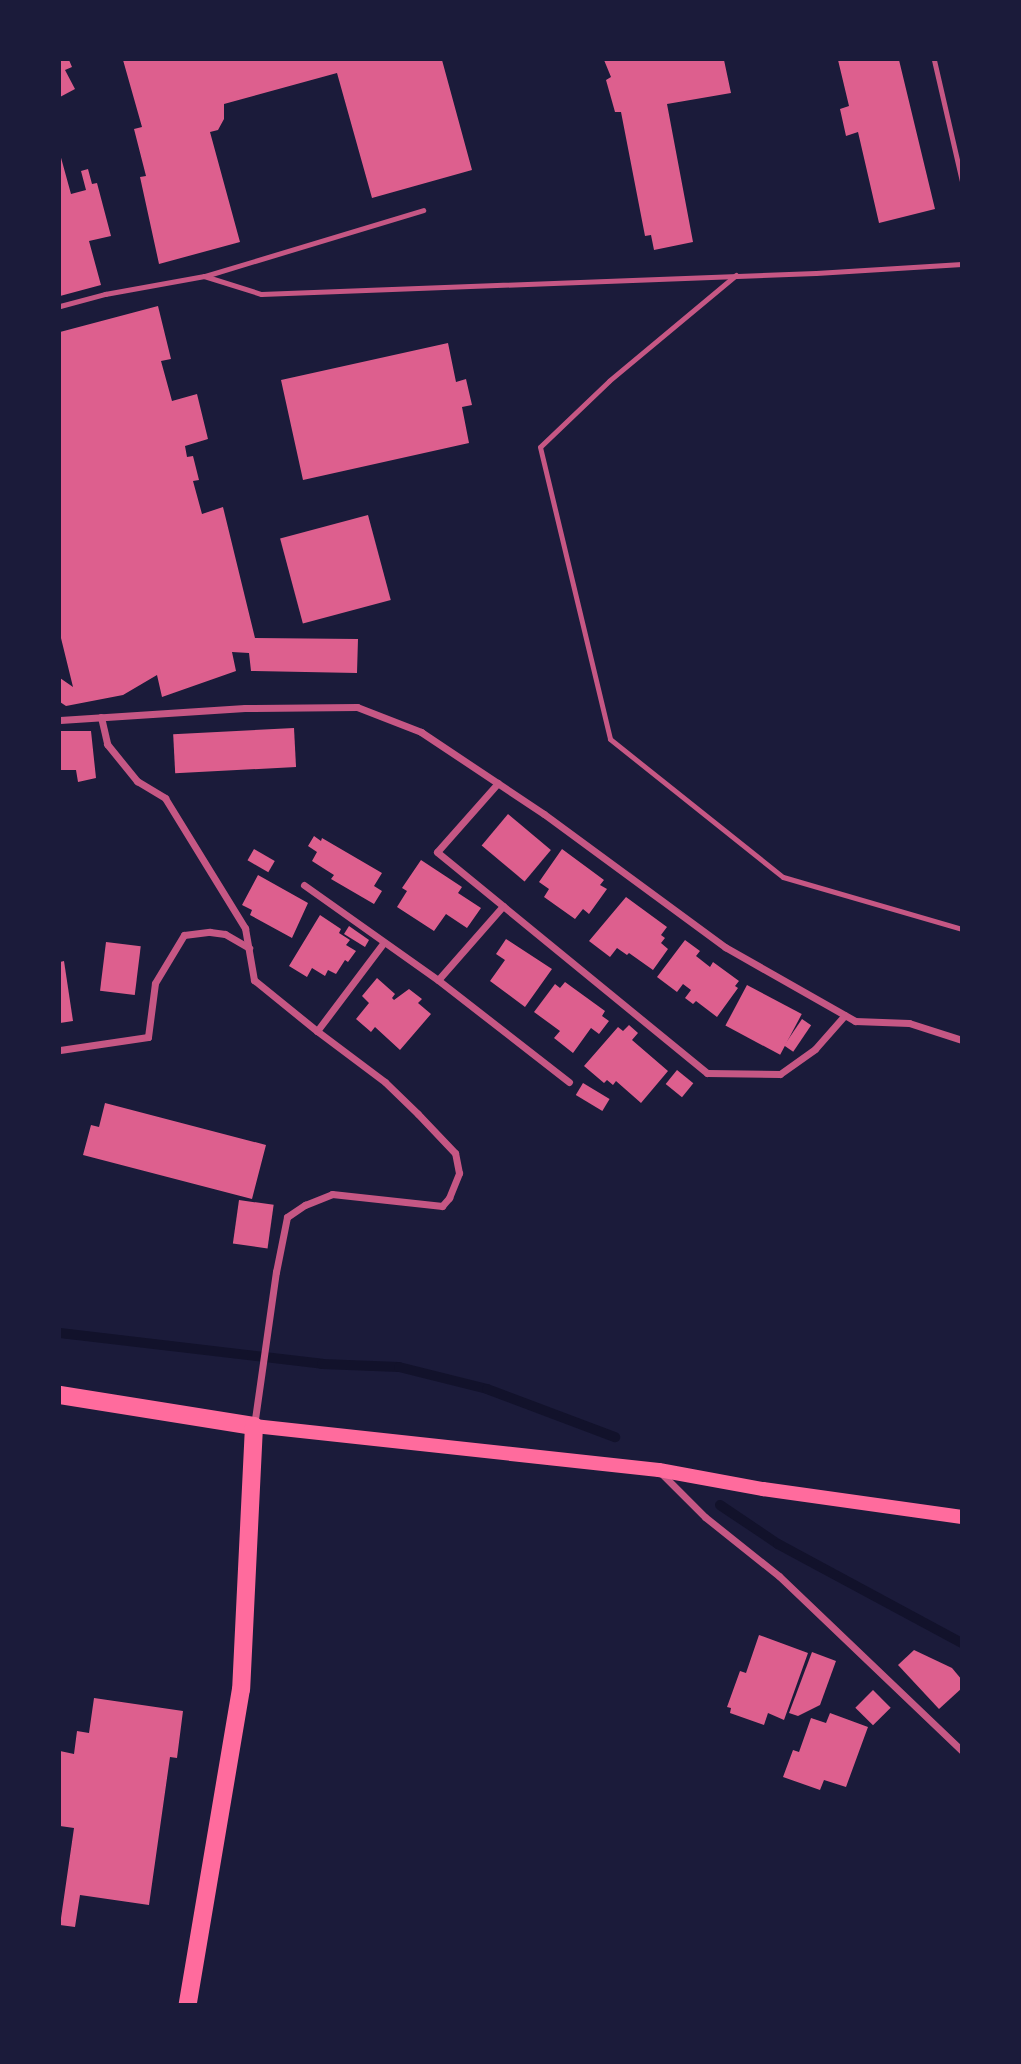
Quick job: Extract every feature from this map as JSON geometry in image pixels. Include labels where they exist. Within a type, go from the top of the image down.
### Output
[{"type":"main road","points":[[60,1395],[254,1426],[659,1470],[961,1517]]},
{"type":"main road","points":[[188,2004],[242,1689],[254,1426]]},
{"type":"street","points":[[60,720],[245,708],[357,707],[421,732],[498,783],[725,947],[855,1021],[909,1023],[961,1040]]},
{"type":"street","points":[[101,717],[107,744],[118,761],[137,781],[165,798],[245,929],[254,980],[385,1082],[455,1153],[459,1173],[442,1206],[332,1194],[305,1205],[287,1217],[254,1426]]},
{"type":"street","points":[[498,783],[438,852],[707,1073],[780,1074],[816,1049],[845,1015]]},
{"type":"street","points":[[304,885],[439,980],[569,1082]]},
{"type":"street","points":[[439,980],[503,906]]},
{"type":"street","points":[[60,1050],[148,1037],[155,983],[184,936],[210,932],[225,934],[248,948]]},
{"type":"street","points":[[317,1031],[384,942]]},
{"type":"street","points":[[659,1470],[705,1517],[779,1576],[961,1751]]},
{"type":"lane","points":[[934,60],[961,181]]},
{"type":"lane","points":[[60,306],[105,294],[204,276],[423,210]]},
{"type":"lane","points":[[204,276],[261,294],[961,264]]},
{"type":"lane","points":[[736,275],[609,381],[540,447],[610,739],[783,877],[961,929]]},
{"type":"building","points":[[60,60],[69,60],[72,67],[65,70],[75,89],[60,97]]},
{"type":"building","points":[[123,60],[442,60],[472,170],[372,198],[337,73],[224,104],[224,119],[218,130],[210,132],[240,242],[159,264],[140,177],[146,176],[134,129],[142,127]]},
{"type":"building","points":[[604,60],[724,60],[731,93],[667,104],[693,242],[654,250],[651,235],[645,236],[621,112],[615,112],[606,80],[611,77]]},
{"type":"building","points":[[838,60],[899,60],[935,209],[879,223],[858,132],[846,136],[840,109],[849,106]]},
{"type":"building","points":[[60,154],[71,194],[86,190],[81,171],[88,169],[92,184],[97,183],[111,236],[89,241],[101,285],[60,296]]},
{"type":"building","points":[[158,306],[171,359],[161,361],[172,401],[197,394],[208,439],[185,446],[187,457],[193,456],[199,480],[193,481],[202,514],[223,507],[255,638],[358,639],[357,673],[251,671],[249,653],[232,652],[236,671],[162,697],[157,675],[123,695],[66,706],[60,702],[60,678],[73,687],[60,634],[60,332]]},
{"type":"building","points":[[448,343],[456,382],[466,379],[472,405],[462,407],[469,443],[303,480],[281,380]]},
{"type":"building","points":[[368,515],[391,600],[303,624],[280,539]]},
{"type":"building","points":[[294,728],[296,767],[175,773],[173,734]]},
{"type":"building","points":[[60,731],[91,731],[96,778],[78,782],[76,770],[60,770]]},
{"type":"building","points":[[508,814],[551,850],[525,881],[482,845]]},
{"type":"building","points":[[314,836],[382,873],[374,886],[382,891],[374,904],[331,879],[334,875],[312,861],[317,852],[308,846]]},
{"type":"building","points":[[254,849],[275,861],[268,872],[248,860]]},
{"type":"building","points":[[562,849],[604,880],[600,885],[607,889],[589,914],[583,909],[575,919],[544,897],[549,889],[539,882]]},
{"type":"building","points":[[421,860],[462,887],[458,893],[481,908],[467,928],[446,914],[434,931],[397,907],[407,891],[402,888]]},
{"type":"building","points":[[258,875],[308,903],[292,938],[250,915],[252,910],[242,905]]},
{"type":"building","points":[[626,897],[667,927],[661,935],[665,938],[661,943],[668,949],[653,970],[617,948],[610,957],[589,941]]},
{"type":"building","points":[[320,915],[341,929],[339,933],[350,940],[346,945],[356,951],[348,962],[345,960],[336,974],[328,970],[325,976],[312,968],[307,977],[289,966]]},
{"type":"building","points":[[349,926],[369,940],[365,947],[344,934]]},
{"type":"building","points":[[506,939],[552,969],[525,1007],[490,981],[505,960],[496,954]]},
{"type":"building","points":[[685,940],[700,951],[696,956],[710,967],[713,962],[739,981],[735,986],[738,988],[717,1017],[696,1001],[693,1004],[685,998],[691,990],[683,984],[677,992],[657,977]]},
{"type":"building","points":[[106,942],[141,946],[135,995],[100,991]]},
{"type":"building","points":[[64,961],[73,1021],[60,1023],[60,962]]},
{"type":"building","points":[[377,978],[395,994],[392,998],[394,1000],[409,989],[422,999],[418,1003],[431,1014],[400,1050],[375,1027],[371,1032],[356,1019],[369,1003],[362,996]]},
{"type":"building","points":[[565,982],[605,1011],[602,1016],[609,1021],[599,1034],[591,1028],[573,1053],[554,1038],[560,1031],[534,1012],[555,984],[560,988]]},
{"type":"building","points":[[747,985],[802,1014],[780,1055],[725,1026]]},
{"type":"building","points":[[802,1019],[811,1025],[793,1052],[784,1046]]},
{"type":"building","points":[[629,1025],[638,1033],[632,1040],[668,1071],[641,1103],[616,1081],[613,1085],[607,1080],[604,1083],[584,1066],[618,1027],[623,1031]]},
{"type":"building","points":[[677,1070],[693,1083],[682,1097],[666,1084]]},
{"type":"building","points":[[583,1083],[610,1099],[602,1111],[576,1095]]},
{"type":"building","points":[[105,1103],[266,1145],[252,1199],[83,1155],[91,1125],[99,1127]]},
{"type":"building","points":[[239,1200],[274,1205],[268,1248],[233,1244]]},
{"type":"building","points":[[759,1635],[808,1653],[784,1720],[768,1713],[764,1725],[730,1713],[731,1708],[727,1707],[740,1671],[746,1673]]},
{"type":"building","points":[[914,1650],[952,1668],[962,1680],[962,1688],[939,1709],[898,1665]]},
{"type":"building","points":[[812,1652],[836,1661],[820,1705],[798,1716],[789,1713]]},
{"type":"building","points":[[873,1690],[891,1708],[873,1725],[855,1708]]},
{"type":"building","points":[[94,1698],[183,1711],[177,1758],[170,1757],[149,1905],[80,1895],[75,1927],[60,1925],[74,1828],[60,1826],[60,1751],[74,1754],[77,1731],[89,1733]]},
{"type":"building","points":[[830,1713],[868,1727],[846,1787],[824,1780],[820,1790],[783,1777],[793,1750],[799,1752],[811,1718],[826,1723]]},
{"type":"waterway","points":[[60,1333],[322,1364],[399,1367],[487,1389],[615,1437]]},
{"type":"waterway","points":[[720,1505],[778,1544],[962,1643]]}]
